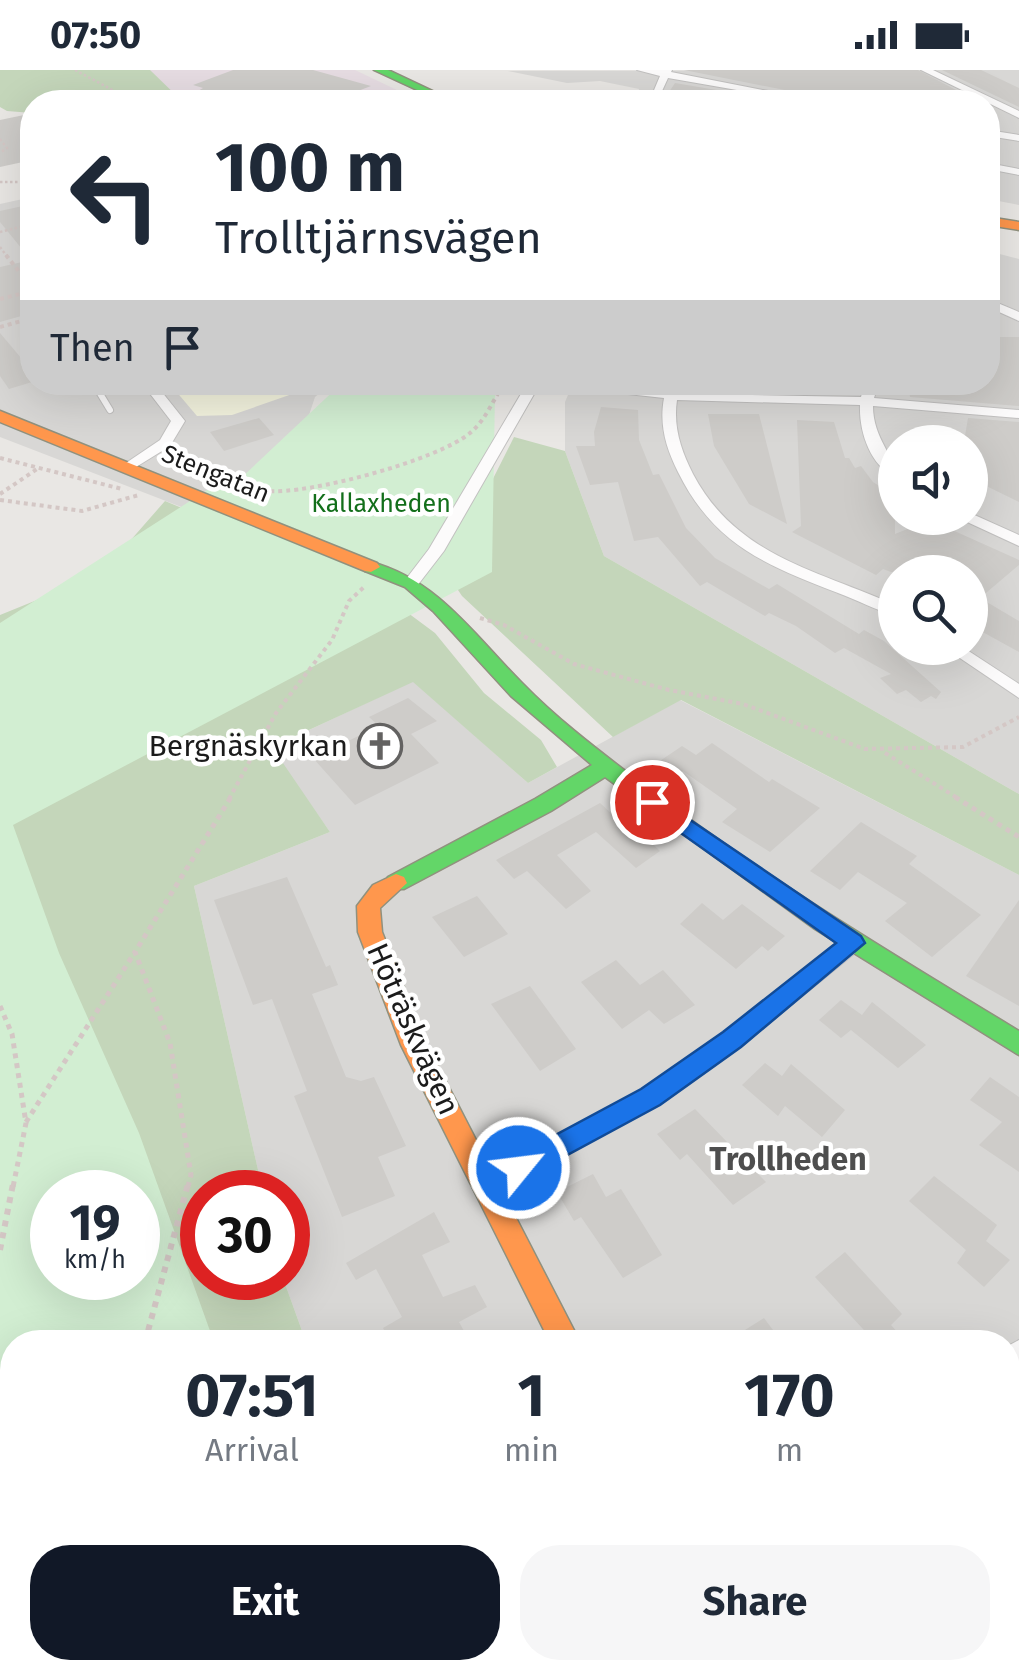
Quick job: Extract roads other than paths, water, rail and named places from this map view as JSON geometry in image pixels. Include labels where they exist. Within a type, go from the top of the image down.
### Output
[{"type":"street","points":[[378,70],[424,90]]},
{"type":"street","points":[[642,70],[757,90]]},
{"type":"street","points":[[926,70],[967,90]]},
{"type":"street","points":[[1002,311],[1019,317]]},
{"type":"street","points":[[137,481],[178,427],[157,395]]},
{"type":"street","points":[[410,583],[436,551],[528,395]]},
{"type":"street","points":[[672,395],[668,416],[682,468],[725,531],[771,561],[878,604]]},
{"type":"street","points":[[762,395],[1019,414]]},
{"type":"street","points":[[868,395],[867,430],[878,453]]},
{"type":"street","name":"Stengatan","points":[[0,416],[137,481],[410,583],[456,624],[518,691],[606,767],[853,943],[1019,1044]]},
{"type":"street","points":[[988,526],[1019,541]]},
{"type":"street","points":[[979,665],[1019,692]]},
{"type":"street","name":"Höträskvägen","points":[[558,1330],[408,1030],[370,932],[368,906],[381,892],[543,806],[606,767]]},
{"type":"street","points":[[486,1186],[650,1097],[732,1040],[853,943]]},
{"type":"lane","points":[[101,395],[110,410]]},
{"type":"place","name":"Bergnäskyrkan","points":[[380,746]]},
{"type":"district","name":"Trollheden","points":[[788,1159]]},
{"type":"park label","name":"Kallaxheden","points":[[381,503]]}]
